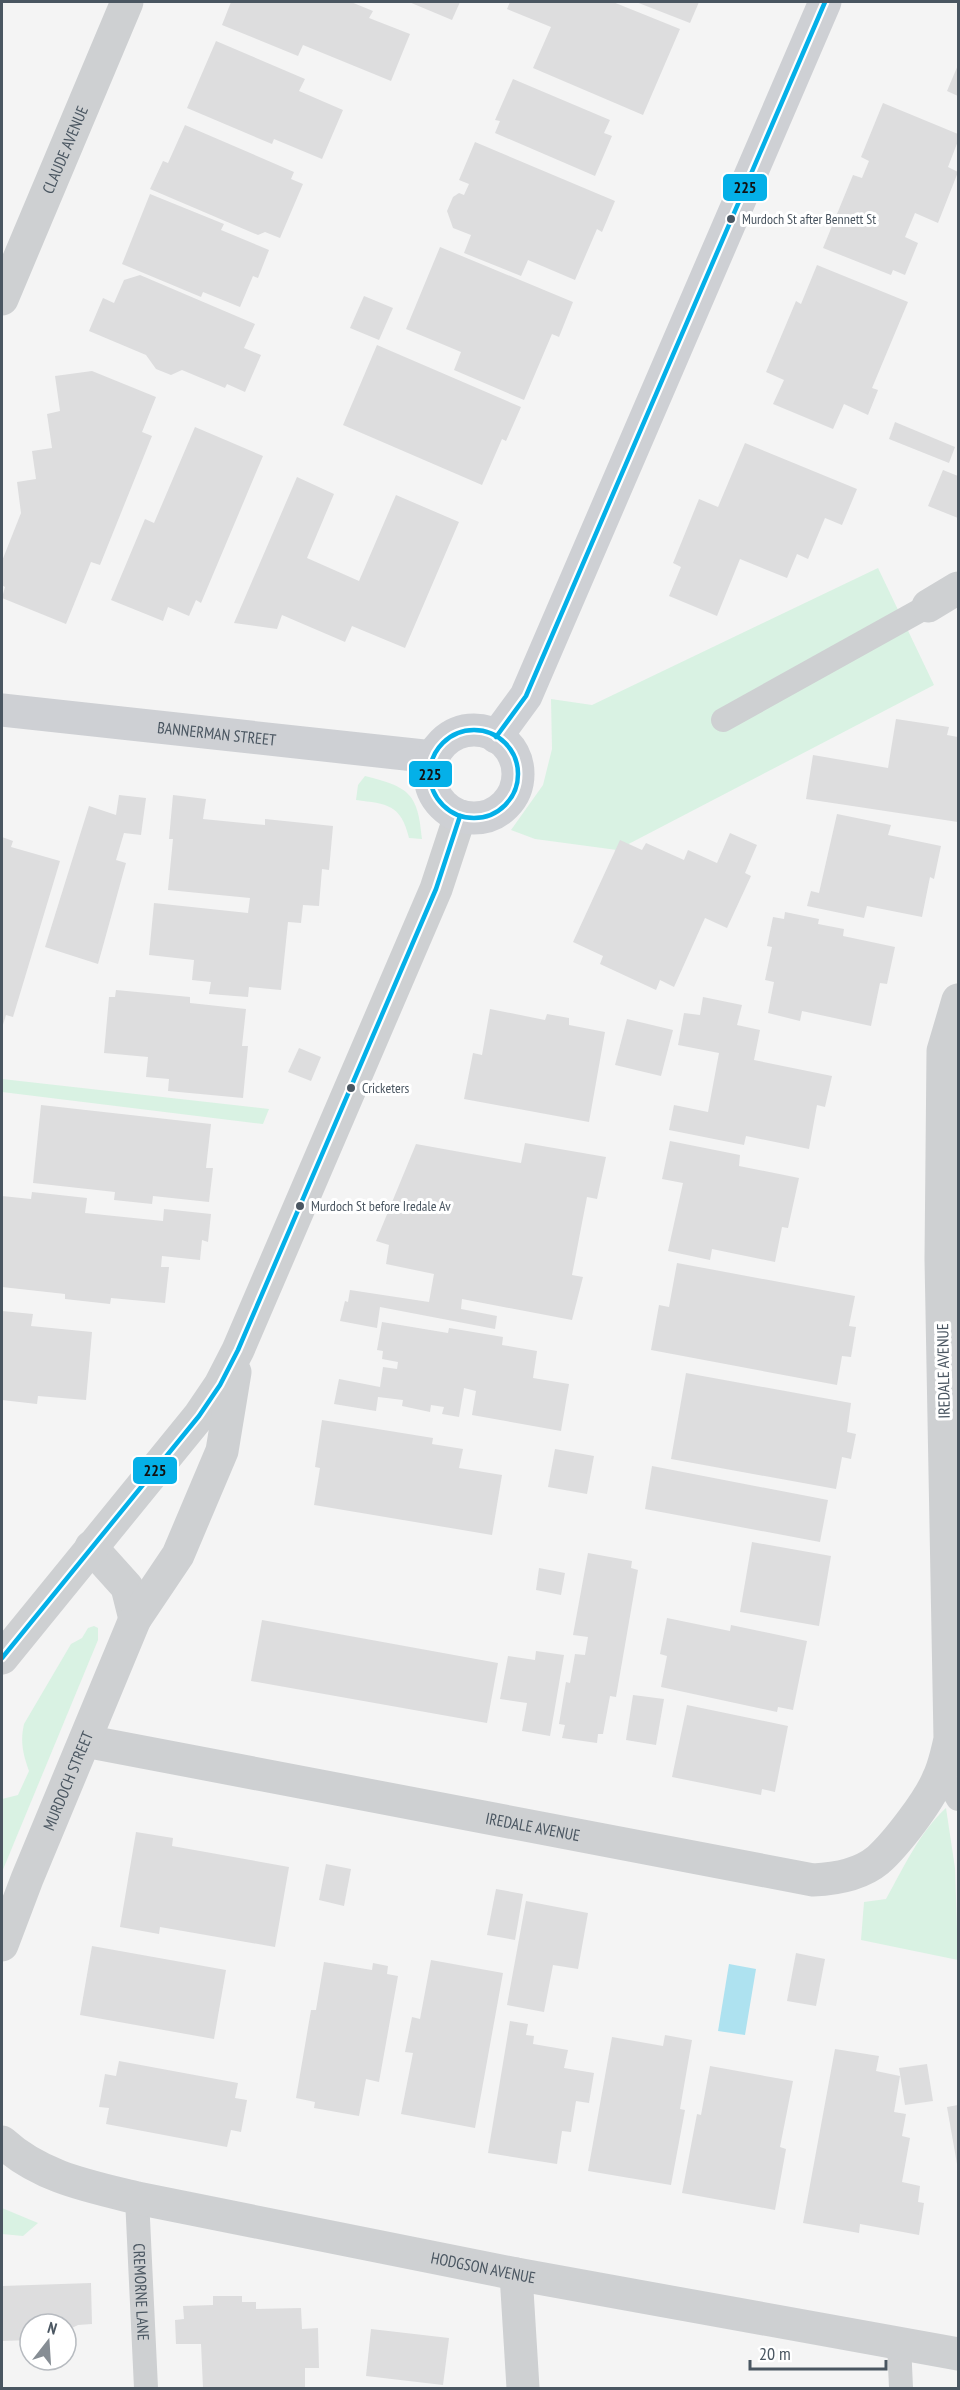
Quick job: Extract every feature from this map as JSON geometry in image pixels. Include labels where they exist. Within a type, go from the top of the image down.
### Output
[{"type":"main road","points":[[496,737],[526,696],[825,2]]},
{"type":"main road","name":"BANNERMAN STREET","points":[[2,710],[433,757]]},
{"type":"main road","points":[[468,731],[482,731],[496,737],[514,756],[517,782],[513,795],[506,805],[483,817],[460,816],[446,809],[431,786],[430,771],[433,757],[441,745],[453,736],[468,731]]},
{"type":"street","name":"CLAUDE AVENUE","points":[[2,298],[127,2]]},
{"type":"street","points":[[928,606],[958,588]]},
{"type":"street","name":"MURDOCH STREET","points":[[2,1658],[199,1416],[220,1385],[238,1350],[436,889],[460,816]]},
{"type":"street","name":"IREDALE AVENUE","points":[[85,1741],[813,1880],[838,1878],[877,1861],[899,1836],[948,1789],[954,1739],[950,1259],[943,1051],[958,1000]]},
{"type":"street","name":"MURDOCH STREET","points":[[2,1945],[135,1619],[178,1555],[222,1451],[238,1350]]},
{"type":"street","points":[[91,1547],[127,1587],[135,1619]]},
{"type":"street","name":"HODGSON AVENUE","points":[[8,2148],[45,2172],[137,2198],[516,2274],[958,2354]]},
{"type":"street","points":[[516,2274],[522,2388]]},
{"type":"lane","points":[[723,720],[928,606]]},
{"type":"lane","name":"CREMORNE LANE","points":[[137,2198],[146,2388]]},
{"type":"lane","points":[[899,2343],[901,2388]]},
{"type":"green space","points":[[878,568],[934,685],[617,850],[535,839],[511,830],[543,785],[552,749],[551,699],[592,705]]},
{"type":"green space","points":[[365,776],[392,784],[408,794],[418,811],[422,839],[409,838],[402,818],[391,808],[356,800],[358,785]]},
{"type":"green space","points":[[2,1079],[269,1109],[263,1124],[2,1092]]},
{"type":"green space","points":[[94,1626],[98,1628],[98,1640],[2,1872],[2,1799],[18,1795],[29,1771],[23,1748],[24,1724],[71,1644],[82,1638],[88,1628]]},
{"type":"green space","points":[[946,1808],[955,1868],[958,1960],[861,1940],[864,1902],[886,1899],[920,1839]]},
{"type":"green space","points":[[2,2208],[38,2223],[23,2236],[2,2234]]},
{"type":"water","points":[[729,1964],[756,1969],[745,2035],[718,2031]]},
{"type":"building","points":[[231,2],[351,2],[373,11],[369,18],[410,34],[391,81],[303,45],[298,56],[222,25]]},
{"type":"building","points":[[409,2],[460,2],[452,20]]},
{"type":"building","points":[[510,2],[613,2],[680,29],[643,115],[533,68],[551,27],[507,9]]},
{"type":"building","points":[[636,2],[699,2],[690,23]]},
{"type":"building","points":[[216,41],[305,79],[299,91],[343,110],[322,159],[274,139],[272,144],[187,108]]},
{"type":"building","points":[[958,65],[958,96],[947,91]]},
{"type":"building","points":[[513,79],[610,120],[604,133],[612,136],[595,176],[495,133],[500,121],[495,120]]},
{"type":"building","points":[[883,103],[958,134],[958,141],[948,167],[958,172],[938,223],[915,213],[905,237],[918,243],[905,275],[893,270],[891,275],[823,248],[853,175],[862,178],[869,161],[861,157]]},
{"type":"building","points":[[185,125],[294,172],[291,179],[303,184],[280,238],[265,232],[258,235],[150,189],[163,161],[168,163]]},
{"type":"building","points":[[475,142],[615,201],[602,232],[597,229],[575,280],[528,260],[521,276],[464,253],[471,235],[453,228],[447,211],[453,197],[459,193],[464,195],[469,184],[459,180]]},
{"type":"building","points":[[150,194],[224,224],[221,230],[269,250],[258,278],[253,276],[240,307],[203,292],[201,297],[122,264]]},
{"type":"building","points":[[440,247],[573,302],[559,337],[552,334],[524,400],[454,370],[461,352],[406,329]]},
{"type":"building","points":[[817,265],[908,302],[872,388],[878,390],[868,415],[844,404],[833,429],[773,404],[784,380],[766,372],[796,301],[801,304]]},
{"type":"building","points":[[140,275],[255,324],[244,348],[261,355],[245,392],[227,384],[225,388],[182,370],[171,375],[156,369],[146,355],[89,331],[103,298],[114,303],[124,280]]},
{"type":"building","points":[[364,296],[393,308],[379,340],[350,328]]},
{"type":"building","points":[[377,345],[521,407],[506,441],[502,439],[482,485],[343,425]]},
{"type":"building","points":[[92,371],[156,397],[142,432],[152,436],[100,565],[91,562],[66,624],[2,598],[5,587],[2,585],[2,561],[21,513],[17,482],[36,479],[32,451],[52,448],[47,414],[60,411],[55,376]]},
{"type":"building","points":[[895,422],[955,447],[949,463],[889,439]]},
{"type":"building","points":[[195,427],[263,456],[201,603],[196,600],[189,616],[168,607],[163,621],[111,600],[145,519],[154,523]]},
{"type":"building","points":[[745,443],[857,489],[842,525],[825,518],[808,559],[797,554],[787,578],[740,559],[717,616],[669,596],[681,567],[673,563],[699,499],[718,507]]},
{"type":"building","points":[[943,470],[958,476],[958,518],[928,506]]},
{"type":"building","points":[[297,477],[334,494],[307,558],[359,581],[396,495],[459,522],[405,648],[352,626],[345,642],[282,615],[277,629],[234,623]]},
{"type":"building","points":[[896,719],[949,727],[947,735],[958,737],[958,822],[806,799],[813,755],[888,768]]},
{"type":"building","points":[[119,795],[146,798],[141,835],[124,833],[116,860],[126,863],[98,964],[45,947],[89,806],[116,815]]},
{"type":"building","points":[[173,795],[206,799],[203,819],[265,825],[265,819],[333,826],[329,870],[322,869],[319,906],[303,905],[301,923],[288,922],[281,990],[249,987],[248,997],[209,994],[211,982],[192,980],[194,960],[149,955],[154,903],[248,913],[250,898],[168,890],[173,839],[169,839]]},
{"type":"building","points":[[837,814],[891,825],[888,835],[941,846],[934,879],[930,877],[922,917],[867,906],[864,918],[807,906],[811,891],[819,893]]},
{"type":"building","points":[[730,833],[757,845],[745,873],[751,876],[727,928],[705,918],[674,987],[660,980],[656,990],[600,964],[603,956],[573,942],[620,840],[642,850],[646,843],[684,860],[688,850],[717,863]]},
{"type":"building","points":[[2,837],[13,841],[11,847],[60,861],[13,1017],[6,1015],[2,1028]]},
{"type":"building","points":[[785,912],[819,919],[818,924],[844,929],[843,936],[895,947],[887,984],[880,983],[871,1026],[802,1011],[800,1021],[768,1013],[774,982],[765,980],[772,947],[767,946],[773,917],[784,919]]},
{"type":"building","points":[[116,990],[190,997],[190,1003],[246,1009],[242,1046],[248,1046],[243,1098],[168,1091],[169,1079],[146,1077],[148,1057],[104,1053],[109,997],[115,997]]},
{"type":"building","points":[[703,997],[742,1005],[737,1025],[760,1030],[754,1060],[832,1076],[825,1107],[817,1105],[809,1149],[746,1136],[744,1145],[669,1130],[674,1105],[708,1112],[719,1053],[678,1045],[684,1013],[700,1015]]},
{"type":"building","points":[[490,1009],[545,1020],[547,1014],[569,1018],[569,1025],[605,1032],[589,1122],[464,1099],[473,1053],[482,1055]]},
{"type":"building","points":[[627,1019],[673,1030],[661,1076],[615,1065]]},
{"type":"building","name":"Cricketers","points":[[299,1048],[321,1057],[311,1081],[288,1072]]},
{"type":"building","points":[[41,1105],[211,1124],[206,1168],[213,1168],[209,1202],[153,1196],[152,1204],[114,1200],[115,1192],[33,1183]]},
{"type":"building","points":[[670,1141],[740,1155],[739,1166],[799,1178],[788,1228],[782,1227],[775,1262],[712,1249],[710,1260],[668,1251],[683,1183],[662,1179]]},
{"type":"building","points":[[525,1143],[606,1157],[597,1199],[587,1197],[572,1275],[583,1277],[572,1320],[462,1299],[461,1309],[497,1316],[495,1329],[380,1307],[377,1328],[340,1321],[350,1290],[429,1302],[434,1274],[386,1264],[389,1245],[376,1241],[416,1144],[521,1163]]},
{"type":"building","points":[[32,1192],[87,1198],[85,1213],[163,1221],[164,1209],[211,1214],[208,1242],[202,1240],[200,1260],[162,1256],[161,1267],[169,1267],[165,1303],[111,1298],[110,1304],[65,1299],[65,1294],[2,1287],[2,1196],[31,1199]]},
{"type":"building","points":[[677,1263],[855,1296],[849,1326],[856,1327],[851,1357],[842,1356],[837,1385],[651,1350],[659,1305],[669,1307]]},
{"type":"building","points":[[2,1311],[33,1314],[31,1326],[92,1332],[86,1400],[38,1396],[37,1404],[2,1400]]},
{"type":"building","points":[[382,1322],[448,1333],[449,1328],[503,1337],[502,1345],[537,1351],[533,1378],[569,1384],[561,1431],[472,1415],[476,1391],[464,1388],[459,1417],[442,1414],[444,1407],[431,1405],[430,1412],[402,1406],[403,1400],[378,1397],[376,1411],[334,1404],[339,1379],[380,1387],[383,1367],[397,1369],[398,1362],[382,1359],[383,1351],[377,1350]]},
{"type":"building","points":[[686,1373],[851,1403],[847,1432],[856,1434],[851,1459],[842,1457],[836,1489],[671,1459]]},
{"type":"building","points":[[322,1420],[433,1438],[432,1444],[463,1449],[459,1468],[502,1475],[492,1535],[314,1505],[320,1468],[315,1467]]},
{"type":"building","points":[[555,1449],[594,1456],[587,1494],[548,1487]]},
{"type":"building","points":[[652,1466],[828,1500],[820,1542],[645,1509]]},
{"type":"building","points":[[752,1542],[831,1556],[819,1626],[740,1612]]},
{"type":"building","points":[[588,1553],[632,1561],[631,1568],[638,1570],[616,1697],[610,1696],[603,1734],[598,1734],[597,1743],[562,1738],[565,1725],[559,1724],[566,1682],[570,1683],[575,1654],[585,1655],[588,1637],[573,1635]]},
{"type":"building","points":[[539,1568],[565,1573],[561,1595],[536,1590]]},
{"type":"building","points":[[667,1618],[730,1631],[731,1625],[807,1641],[793,1710],[778,1707],[777,1712],[661,1687],[667,1656],[660,1654]]},
{"type":"building","points":[[262,1620],[498,1663],[487,1723],[251,1681]]},
{"type":"building","points":[[536,1651],[564,1655],[550,1736],[522,1731],[527,1703],[500,1699],[508,1656],[535,1660]]},
{"type":"building","points":[[633,1695],[664,1699],[656,1745],[626,1740]]},
{"type":"building","points":[[687,1705],[788,1726],[775,1792],[762,1789],[761,1795],[672,1777]]},
{"type":"building","points":[[136,1832],[173,1838],[172,1846],[289,1867],[275,1947],[160,1927],[159,1934],[120,1927]]},
{"type":"building","points":[[326,1864],[351,1869],[344,1906],[319,1900]]},
{"type":"building","points":[[496,1889],[523,1894],[515,1940],[487,1935]]},
{"type":"building","points":[[526,1901],[588,1913],[578,1969],[553,1965],[544,2012],[507,2005]]},
{"type":"building","points":[[92,1946],[226,1970],[214,2039],[80,2015]]},
{"type":"building","points":[[796,1953],[825,1959],[816,2006],[787,2001]]},
{"type":"building","points":[[431,1960],[503,1973],[475,2128],[401,2114],[413,2053],[405,2052],[412,2017],[420,2019]]},
{"type":"building","points":[[324,1962],[372,1970],[373,1963],[388,1966],[387,1974],[398,1976],[379,2082],[366,2079],[359,2116],[314,2108],[315,2102],[296,2098],[311,2010],[316,2010]]},
{"type":"building","points":[[510,2021],[528,2024],[526,2035],[534,2036],[533,2044],[568,2050],[564,2068],[594,2073],[589,2103],[576,2101],[571,2132],[562,2131],[557,2164],[488,2153]]},
{"type":"building","points":[[665,2035],[692,2040],[680,2109],[685,2110],[671,2185],[588,2171],[612,2037],[663,2046]]},
{"type":"building","points":[[835,2049],[879,2056],[876,2071],[900,2076],[894,2112],[906,2114],[902,2136],[910,2138],[902,2182],[920,2186],[918,2202],[924,2203],[919,2235],[860,2224],[859,2233],[803,2223]]},
{"type":"building","points":[[119,2061],[238,2083],[235,2098],[247,2100],[241,2132],[231,2130],[227,2147],[106,2124],[109,2108],[99,2107],[105,2074],[116,2076]]},
{"type":"building","points":[[927,2064],[933,2101],[905,2105],[899,2068]]},
{"type":"building","points":[[710,2066],[793,2081],[780,2147],[786,2149],[775,2210],[682,2193],[697,2114],[701,2115]]},
{"type":"building","points":[[958,2105],[958,2164],[957,2164],[947,2107]]},
{"type":"building","points":[[91,2283],[92,2324],[78,2325],[78,2312],[18,2312],[18,2340],[2,2341],[2,2286]]},
{"type":"building","points":[[213,2296],[242,2296],[242,2302],[256,2302],[256,2309],[301,2308],[302,2329],[318,2328],[319,2368],[305,2368],[305,2388],[203,2388],[201,2344],[176,2344],[175,2320],[184,2319],[183,2306],[213,2305]]},
{"type":"building","points":[[371,2329],[449,2338],[443,2385],[366,2376]]},
{"type":"transit line","name":"225","points":[[496,737],[526,696],[825,2]]},
{"type":"transit line","name":"225","points":[[474,730],[491,734],[505,743],[514,757],[518,774],[514,791],[505,805],[491,814],[474,818],[457,814],[443,805],[434,791],[430,774],[434,757],[443,743],[457,734],[474,730]]},
{"type":"transit line","name":"225","points":[[2,1658],[199,1416],[220,1385],[238,1350],[436,889],[460,816]]},
{"type":"place","name":"Murdoch St after Bennett St","points":[[731,219]]},
{"type":"place","name":"Cricketers","points":[[351,1088]]},
{"type":"place","name":"Murdoch St before Iredale Av","points":[[300,1206]]}]
